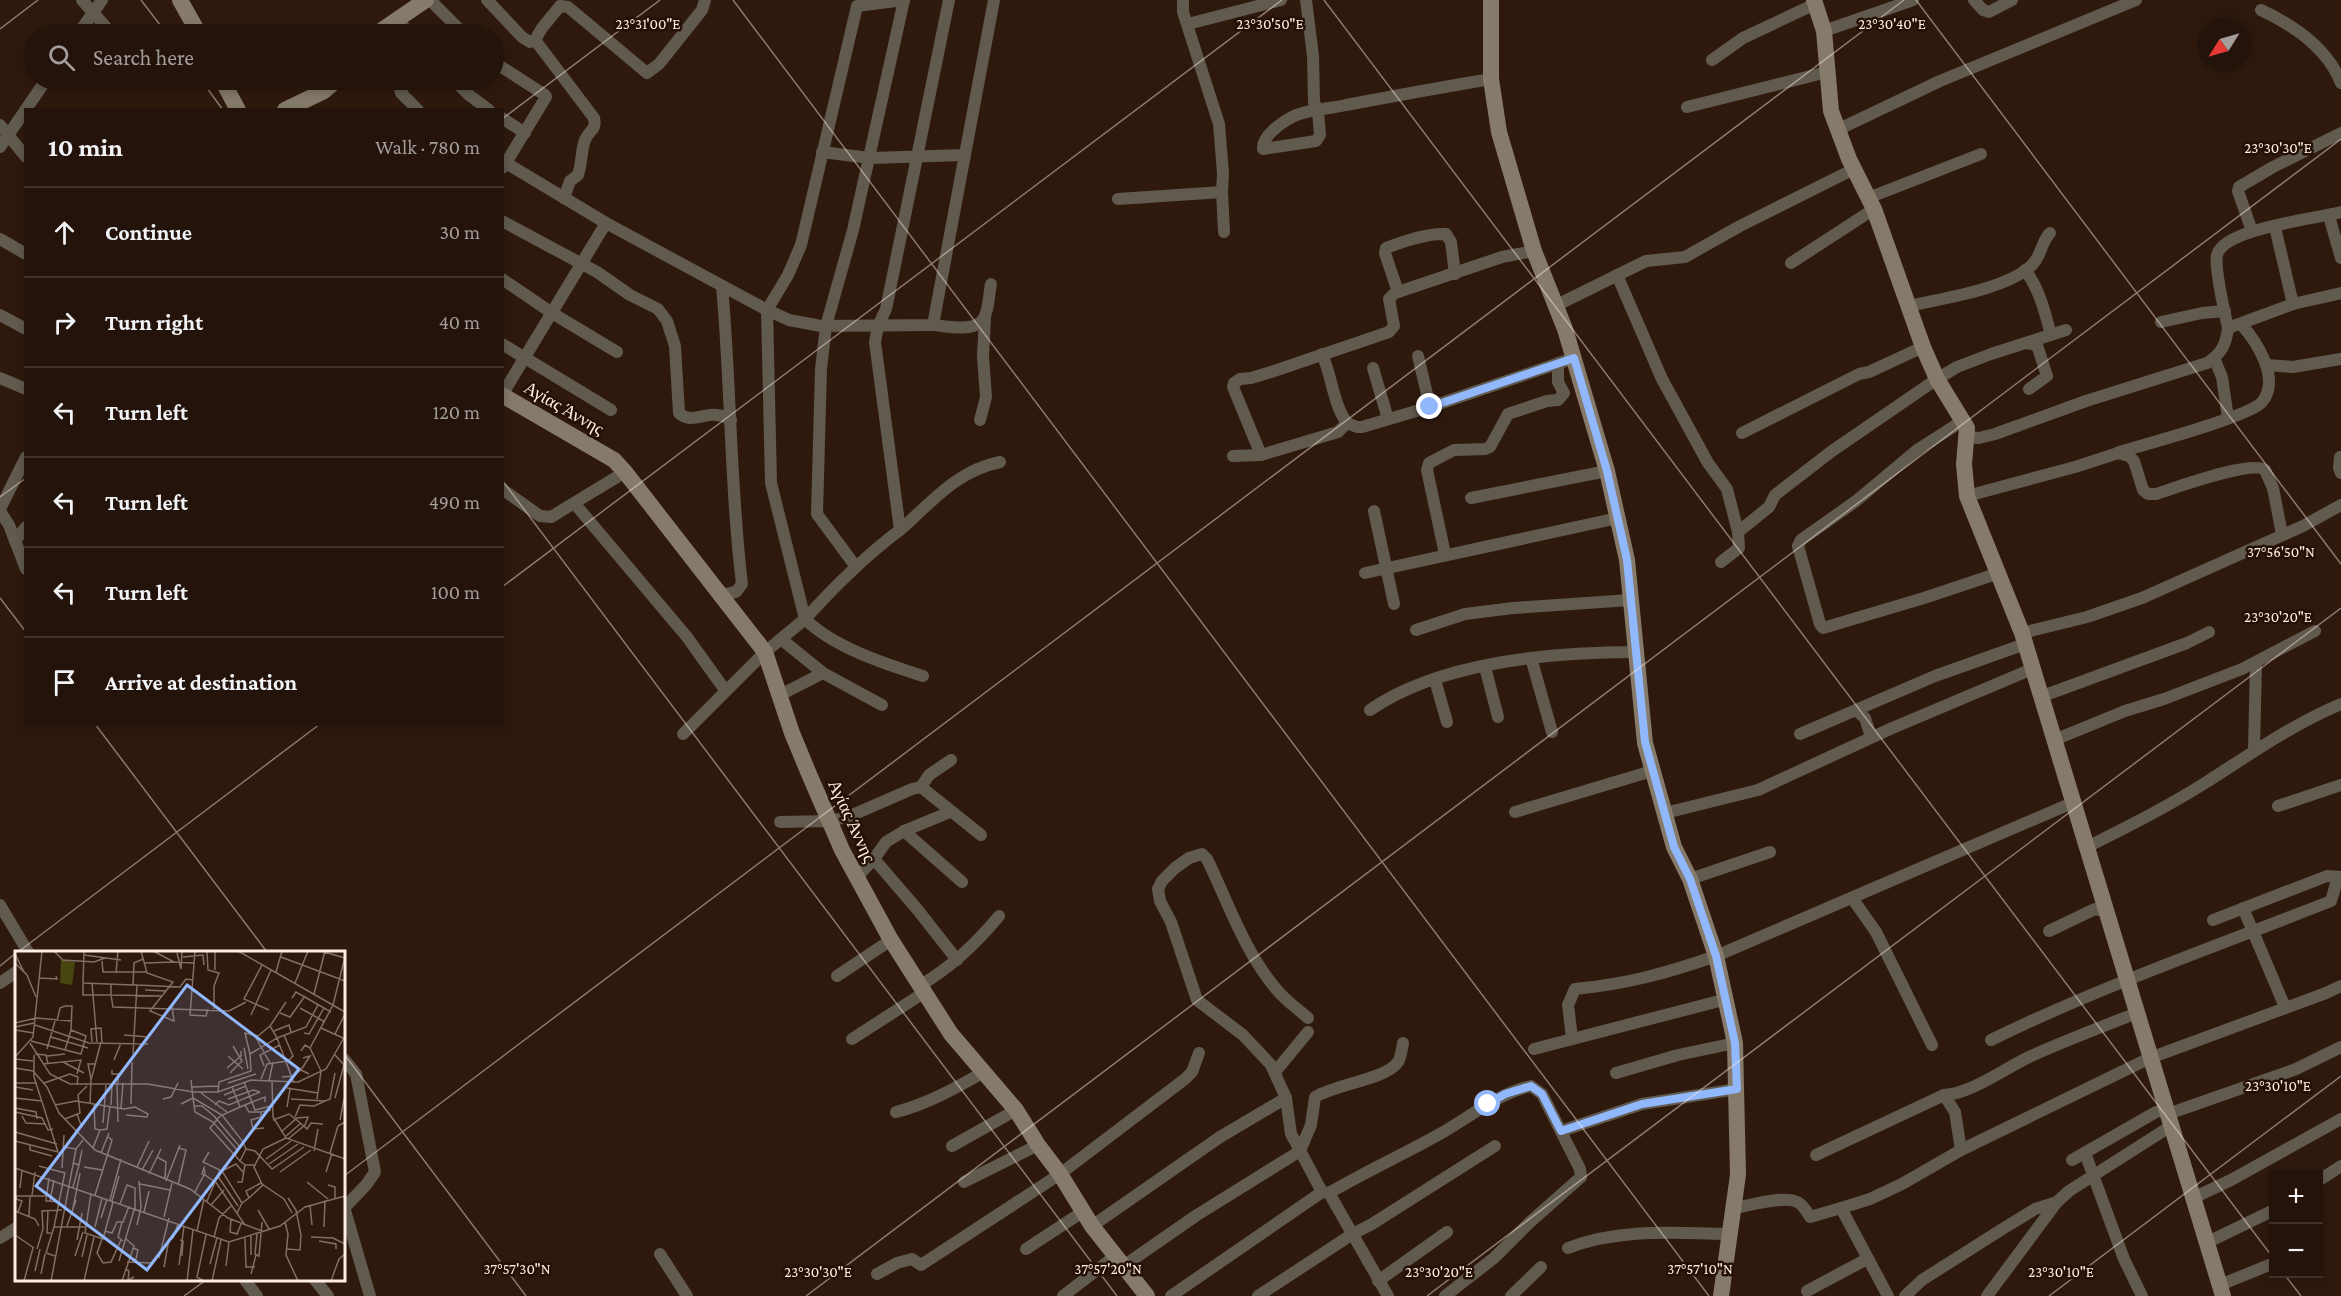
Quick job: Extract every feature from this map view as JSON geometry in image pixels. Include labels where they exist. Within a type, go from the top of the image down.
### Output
[{"type":"street","points":[[82,0],[103,24]]},
{"type":"street","points":[[85,24],[102,0]]},
{"type":"street","points":[[180,0],[193,24]]},
{"type":"street","points":[[389,24],[426,0]]},
{"type":"street","points":[[430,0],[454,24]]},
{"type":"street","points":[[488,0],[525,40],[530,42],[535,40],[542,27],[560,6],[568,7],[647,73],[659,64],[702,10],[705,0]]},
{"type":"street","points":[[856,567],[817,514],[821,369],[826,326],[853,230],[904,0],[858,3],[801,245],[788,275],[767,310],[771,483],[806,619],[817,630],[840,643],[923,676]]},
{"type":"street","points":[[900,530],[875,342],[878,326],[886,309],[949,0]]},
{"type":"street","points":[[933,325],[994,0]]},
{"type":"street","points":[[1183,0],[1183,12],[1219,124],[1224,232]]},
{"type":"street","points":[[1188,24],[1243,5],[1281,0]]},
{"type":"street","points":[[1306,0],[1313,56],[1312,93],[1318,111],[1320,135],[1316,141],[1263,149],[1264,140],[1292,117],[1318,111],[1491,79]]},
{"type":"street","points":[[1491,0],[1491,79],[1499,132],[1534,251],[1565,329],[1566,361],[1607,471],[1627,560],[1645,742],[1674,847],[1690,879],[1716,956],[1735,1043],[1738,1164],[1721,1296]]},
{"type":"street","points":[[1824,31],[1913,0]]},
{"type":"street","points":[[1974,0],[1983,10],[1989,12],[2012,0]]},
{"type":"street","points":[[1837,130],[1940,81],[2136,0]]},
{"type":"street","points":[[1712,60],[1743,38],[1815,2],[1824,31],[1831,111],[1837,130],[1871,204],[1923,347],[1937,379],[1967,428],[1964,464],[1967,496],[2023,639],[2222,1290],[2269,1266]]},
{"type":"street","points":[[2261,10],[2286,22],[2304,37],[2330,63],[2340,79]]},
{"type":"street","points":[[396,19],[401,24]]},
{"type":"street","points":[[535,40],[594,118],[596,125],[585,138],[578,175],[570,181],[564,198]]},
{"type":"street","points":[[504,69],[545,95],[545,100],[504,164],[606,223],[767,310],[804,324],[826,326],[973,326],[979,324],[985,317]]},
{"type":"street","points":[[1687,107],[1827,72]]},
{"type":"street","points":[[0,147],[4,130],[38,90]]},
{"type":"street","points":[[227,90],[237,108]]},
{"type":"street","points":[[293,108],[326,90]]},
{"type":"street","points":[[400,90],[416,108]]},
{"type":"street","points":[[465,90],[486,108]]},
{"type":"street","points":[[504,119],[525,133]]},
{"type":"street","points":[[4,130],[24,155]]},
{"type":"street","points":[[2252,231],[2238,191],[2239,187],[2263,172],[2341,133]]},
{"type":"street","points":[[822,152],[870,158],[965,155]]},
{"type":"street","points":[[1791,263],[1871,204],[1981,154]]},
{"type":"street","points":[[1555,306],[1630,267],[1646,261],[1685,257],[1740,226],[1854,169]]},
{"type":"street","points":[[1118,199],[1222,192]]},
{"type":"street","points":[[1967,437],[1979,438],[2005,430],[2086,401],[2207,363],[2219,355],[2226,343],[2228,328],[2217,255],[2223,245],[2252,231],[2335,214],[2341,258]]},
{"type":"street","points":[[504,222],[597,272],[630,295],[658,309],[667,321],[675,346],[681,416],[691,419],[718,415],[731,420]]},
{"type":"street","points":[[504,392],[606,223]]},
{"type":"street","points":[[2275,227],[2293,304]]},
{"type":"street","points":[[1908,306],[2003,282],[2033,264],[2042,250],[2043,239],[2050,233]]},
{"type":"street","points":[[1398,292],[1385,253],[1386,248],[1395,244],[1446,234],[1451,242],[1455,274]]},
{"type":"street","points":[[0,239],[24,253]]},
{"type":"street","points":[[1261,455],[1233,387],[1234,382],[1389,332],[1394,326],[1389,299],[1398,292],[1502,257],[1534,251]]},
{"type":"street","points":[[2025,270],[2032,279],[2051,335]]},
{"type":"street","points":[[1617,275],[1670,394],[1708,463],[1722,479],[1727,489],[1738,532],[1738,548],[1721,562]]},
{"type":"street","points":[[504,280],[552,313],[617,352]]},
{"type":"street","points":[[980,420],[986,397],[983,356],[985,317],[991,284]]},
{"type":"street","points":[[720,595],[736,592],[742,584],[737,544],[729,357],[722,286]]},
{"type":"street","points":[[2228,328],[2293,304],[2341,294]]},
{"type":"street","points":[[2161,322],[2202,313],[2225,311]]},
{"type":"street","points":[[0,315],[24,328]]},
{"type":"street","points":[[1967,496],[2075,467],[2228,418],[2261,404],[2268,393],[2266,364],[2254,339],[2241,324]]},
{"type":"street","points":[[1738,532],[1769,507],[1775,495],[1832,451],[1937,379],[1957,367],[2066,330]]},
{"type":"street","points":[[2024,343],[2037,345],[2047,376],[2029,389]]},
{"type":"street","points":[[504,345],[610,410]]},
{"type":"street","points":[[1742,433],[1860,374],[1923,347]]},
{"type":"street","points":[[1322,354],[1340,409],[1347,423],[1357,427],[1430,407],[1566,361]]},
{"type":"street","points":[[1418,356],[1430,407]]},
{"type":"street","points":[[2214,358],[2222,377],[2228,418]]},
{"type":"street","points":[[2266,364],[2293,367],[2341,359]]},
{"type":"street","points":[[1445,554],[1427,470],[1429,463],[1438,456],[1454,450],[1490,447],[1508,414],[1563,397],[1564,393],[1558,382],[1566,361]]},
{"type":"street","points":[[1374,368],[1388,419]]},
{"type":"street","points":[[0,378],[24,388]]},
{"type":"street","name":"Αγίας Άννης","points":[[504,396],[603,453],[625,472],[765,652],[796,744],[857,877],[891,940],[951,1034],[1016,1110],[1088,1218],[1119,1262],[1147,1296]]},
{"type":"street","points":[[1964,420],[1917,450],[1856,501],[1801,540],[1798,546],[1820,624],[1824,628],[1999,573]]},
{"type":"street","points":[[1233,456],[1261,455],[1338,432],[1347,423]]},
{"type":"street","points":[[2118,453],[2129,456],[2134,462],[2144,490],[2148,494],[2156,494],[2223,473],[2262,468],[2272,488],[2282,534]]},
{"type":"street","points":[[2340,457],[2341,473]]},
{"type":"street","points":[[24,461],[0,510],[24,564]]},
{"type":"street","points":[[683,734],[765,652],[806,619],[856,567],[962,475],[983,465],[1000,462]]},
{"type":"street","points":[[1471,498],[1607,471]]},
{"type":"street","points":[[504,490],[545,518],[575,504],[625,472]]},
{"type":"street","points":[[575,504],[681,628],[725,690]]},
{"type":"street","points":[[1800,734],[2023,639],[2142,598],[2341,505]]},
{"type":"street","points":[[1374,511],[1394,604]]},
{"type":"street","points":[[1365,573],[1618,518]]},
{"type":"street","points":[[15,541],[24,530]]},
{"type":"street","points":[[1416,630],[1465,615],[1513,608],[1630,600]]},
{"type":"street","points":[[2054,740],[2256,662],[2315,631]]},
{"type":"street","points":[[2040,697],[2187,643],[2209,632]]},
{"type":"street","points":[[781,639],[823,673],[882,705]]},
{"type":"street","points":[[1370,710],[1390,696],[1435,680],[1485,667],[1531,658],[1586,652],[1635,652]]},
{"type":"street","points":[[1531,658],[1552,732]]},
{"type":"street","points":[[2254,750],[2256,662]]},
{"type":"street","points":[[1485,667],[1498,717]]},
{"type":"street","points":[[1665,813],[1758,790],[1871,738],[2032,669]]},
{"type":"street","points":[[780,695],[823,673]]},
{"type":"street","points":[[1435,680],[1447,722]]},
{"type":"street","points":[[2086,846],[2149,816],[2254,750],[2341,704]]},
{"type":"street","points":[[1857,711],[1865,718],[1871,738]]},
{"type":"street","points":[[780,822],[830,821],[921,787],[929,776],[951,760]]},
{"type":"street","points":[[1515,812],[1652,771]]},
{"type":"street","points":[[2278,806],[2341,785]]},
{"type":"street","points":[[921,787],[981,835]]},
{"type":"street","points":[[1572,1038],[1568,1005],[1575,988],[1622,984],[1658,976],[1716,956],[2072,803]]},
{"type":"street","points":[[857,877],[886,842],[904,831],[950,812]]},
{"type":"street","points":[[904,831],[962,882]]},
{"type":"street","points":[[1690,879],[1770,852]]},
{"type":"street","points":[[1308,1018],[1277,990],[1265,972],[1226,901],[1207,859],[1202,854],[1189,858],[1174,868],[1162,881],[1158,890],[1197,1000],[1243,1035],[1275,1072],[1286,1098],[1291,1134],[1388,1296]]},
{"type":"street","points":[[874,859],[957,960]]},
{"type":"street","points":[[1991,1040],[2056,1008],[2127,979],[2331,902],[2340,877],[2327,876],[2213,920]]},
{"type":"street","points":[[1852,898],[1876,932],[1932,1046]]},
{"type":"street","points":[[0,905],[27,951]]},
{"type":"street","points":[[2049,931],[2095,909],[2106,911]]},
{"type":"street","points":[[2243,909],[2285,1007]]},
{"type":"street","points":[[852,1039],[923,989],[981,939],[999,916]]},
{"type":"street","points":[[837,976],[891,940]]},
{"type":"street","points":[[0,983],[15,973]]},
{"type":"street","points":[[1734,1208],[1791,1200],[1802,1205],[1810,1216],[1815,1217],[1870,1199],[1902,1184],[1961,1150],[2150,1058],[2341,986]]},
{"type":"street","points":[[1534,1049],[1727,999]]},
{"type":"street","points":[[1816,1155],[1944,1095],[1952,1095],[1971,1087],[2032,1056],[2137,1012]]},
{"type":"street","points":[[1275,1072],[1308,1032]]},
{"type":"street","points":[[1064,1296],[1300,1151],[1311,1125],[1315,1097],[1334,1088],[1393,1068],[1400,1060],[1403,1043]]},
{"type":"street","points":[[1616,1073],[1678,1055],[1735,1043]]},
{"type":"street","points":[[1991,1295],[2057,1202],[2169,1120],[2296,1069],[2341,1048]]},
{"type":"street","points":[[877,1274],[897,1263],[912,1259],[921,1265],[1060,1174],[1185,1079],[1192,1072],[1199,1053]]},
{"type":"street","points":[[345,1060],[356,1074],[375,1172],[345,1207]]},
{"type":"street","points":[[896,1112],[914,1108],[946,1094],[982,1073]]},
{"type":"street","points":[[1171,1296],[1325,1193],[1441,1134],[1505,1094],[1531,1086],[1542,1094],[1580,1169],[1581,1177],[1494,1258],[1444,1296]]},
{"type":"street","points":[[1561,1131],[1642,1104],[1737,1089]]},
{"type":"street","points":[[1944,1095],[1955,1112],[1961,1150]]},
{"type":"street","points":[[1026,1249],[1088,1218],[1286,1098]]},
{"type":"street","points":[[952,1146],[1016,1110]]},
{"type":"street","points":[[2072,1161],[2156,1112],[2160,1111],[2169,1120]]},
{"type":"street","points":[[2193,1198],[2231,1180],[2341,1119]]},
{"type":"street","points":[[964,1182],[1038,1145]]},
{"type":"street","points":[[1258,1296],[1351,1235],[1495,1146]]},
{"type":"street","points":[[2085,1153],[2124,1259],[2142,1296]]},
{"type":"street","points":[[2323,1178],[2341,1166]]},
{"type":"street","points":[[1905,1296],[1922,1280],[2004,1228],[2035,1209],[2057,1202]]},
{"type":"street","points":[[1841,1208],[1888,1296]]},
{"type":"street","points":[[345,1211],[370,1296]]},
{"type":"street","points":[[2208,1242],[2269,1212]]},
{"type":"street","points":[[0,1238],[15,1229]]},
{"type":"street","points":[[1378,1281],[1447,1232]]},
{"type":"street","points":[[1568,1248],[1600,1239],[1651,1232],[1730,1234]]},
{"type":"street","points":[[660,1254],[687,1296]]},
{"type":"street","points":[[1807,1291],[1867,1259]]},
{"type":"street","points":[[1511,1296],[1541,1267]]},
{"type":"street","points":[[248,1281],[257,1296]]},
{"type":"street","points":[[316,1281],[328,1296]]},
{"type":"route","points":[[1430,407],[1574,358],[1607,471],[1627,560],[1645,742],[1674,847],[1690,879],[1716,956],[1735,1043],[1737,1089],[1642,1104],[1561,1131],[1542,1094],[1531,1086],[1505,1094],[1488,1104]]}]
